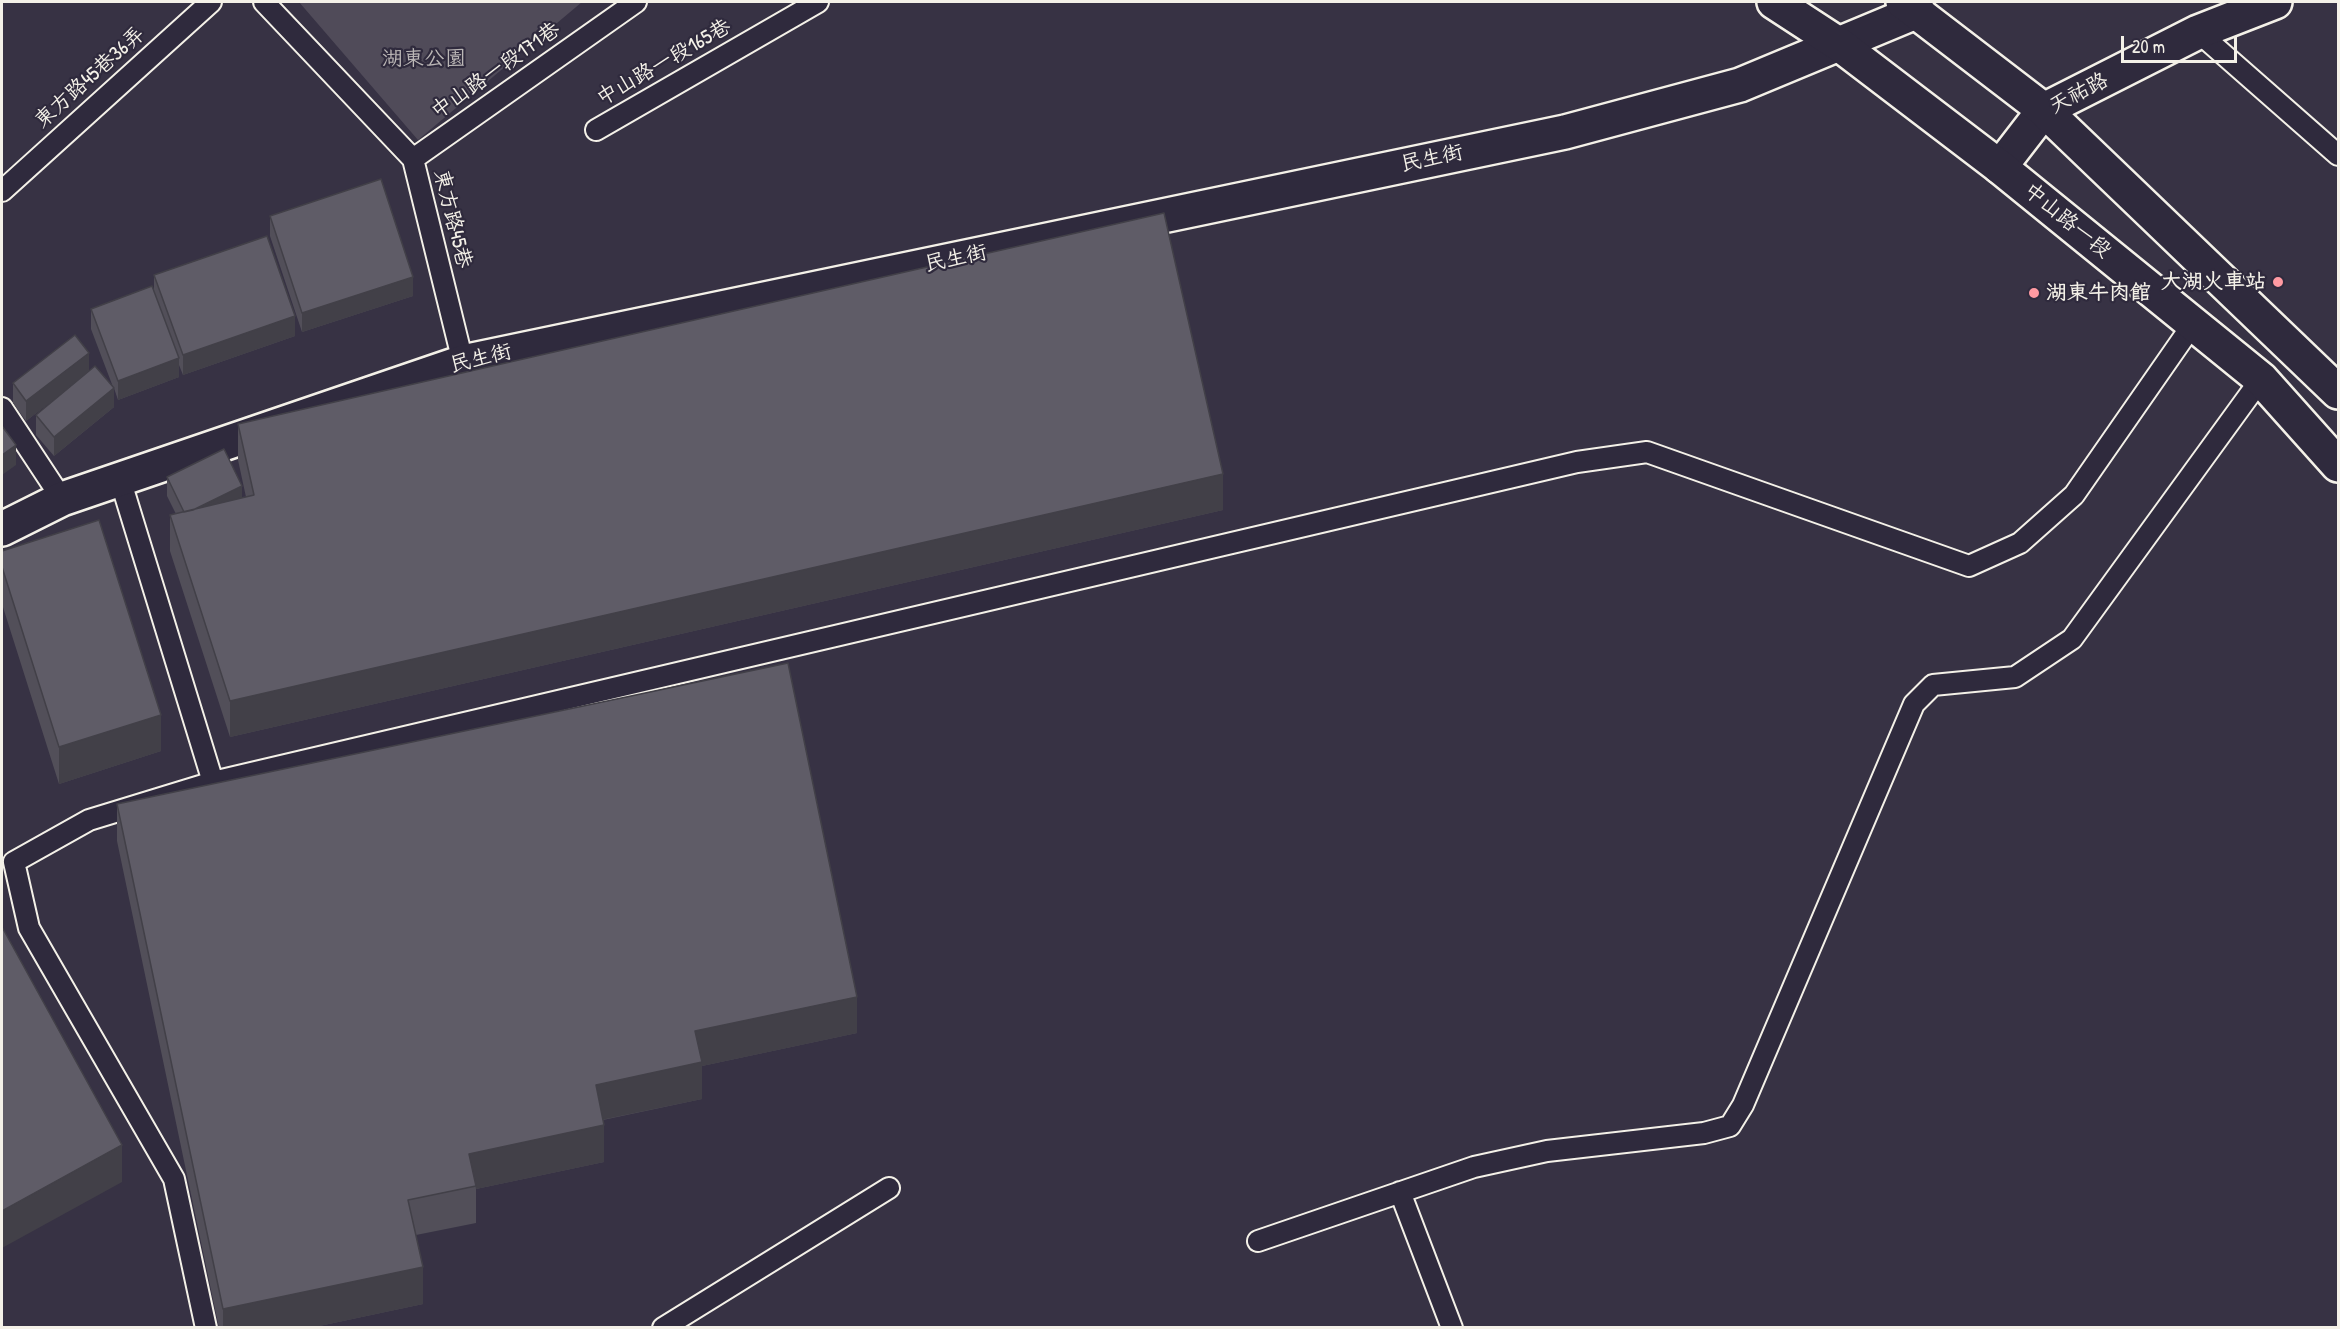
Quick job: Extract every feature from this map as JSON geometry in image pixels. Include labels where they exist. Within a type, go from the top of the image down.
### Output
[{"type":"street","name":"中山路一段","points":[[1774,2],[1840,45],[2000,167],[2261,379],[2338,465]]},
{"type":"street","name":"天祐路","points":[[2000,167],[2044,110],[2198,32],[2276,2]]},
{"type":"street","name":"民生街","points":[[2,529],[62,499],[463,362],[1564,132],[1740,85],[1840,45],[1910,6]]},
{"type":"street","points":[[1910,6],[2044,110],[2338,392]]},
{"type":"lane","name":"東方路45巷36弄","points":[[2,191],[211,2]]},
{"type":"lane","name":"東方路45巷","points":[[264,2],[413,159],[463,362]]},
{"type":"lane","name":"中山路一段171巷","points":[[413,159],[636,2]]},
{"type":"lane","name":"中山路一段165巷","points":[[596,130],[818,2]]},
{"type":"lane","points":[[2198,32],[2338,155]]},
{"type":"lane","points":[[206,1328],[174,1179],[29,928],[14,862],[89,820],[213,782],[1577,462],[1647,452],[1969,566],[2020,543],[2074,495],[2193,324]]},
{"type":"lane","points":[[1258,1241],[1474,1167],[1547,1151],[1704,1133],[1730,1125],[1743,1105],[1914,704],[1933,685],[2014,677],[2072,639],[2261,379]]},
{"type":"lane","points":[[2,408],[62,499]]},
{"type":"lane","points":[[120,479],[213,782]]},
{"type":"lane","points":[[663,1328],[889,1188]]},
{"type":"lane","points":[[1400,1192],[1452,1328]]},
{"type":"green space","name":"湖東公園","points":[[299,2],[582,2],[418,140]]},
{"type":"building","points":[[381,179],[413,277],[302,313],[270,216]]},
{"type":"building","points":[[1164,213],[1223,474],[230,701],[170,515],[254,495],[238,424]]},
{"type":"building","points":[[267,236],[295,316],[183,355],[154,275]]},
{"type":"building","points":[[152,286],[179,358],[118,381],[91,309]]},
{"type":"building","points":[[75,335],[89,353],[26,401],[13,383]]},
{"type":"building","points":[[95,366],[114,388],[54,437],[36,415]]},
{"type":"building","points":[[2,426],[16,445],[2,455]]},
{"type":"building","points":[[224,449],[242,486],[193,510],[184,512],[167,477]]},
{"type":"building","points":[[99,520],[161,715],[59,747],[2,567],[2,551]]},
{"type":"building","points":[[788,663],[857,997],[695,1031],[702,1062],[596,1085],[604,1125],[469,1154],[476,1186],[408,1200],[423,1267],[223,1309],[117,804]]},
{"type":"building","points":[[2,927],[122,1145],[2,1211]]},
{"type":"place","name":"大湖火車站","points":[[2278,282]]},
{"type":"place","name":"湖東牛肉館","points":[[2034,293]]}]
